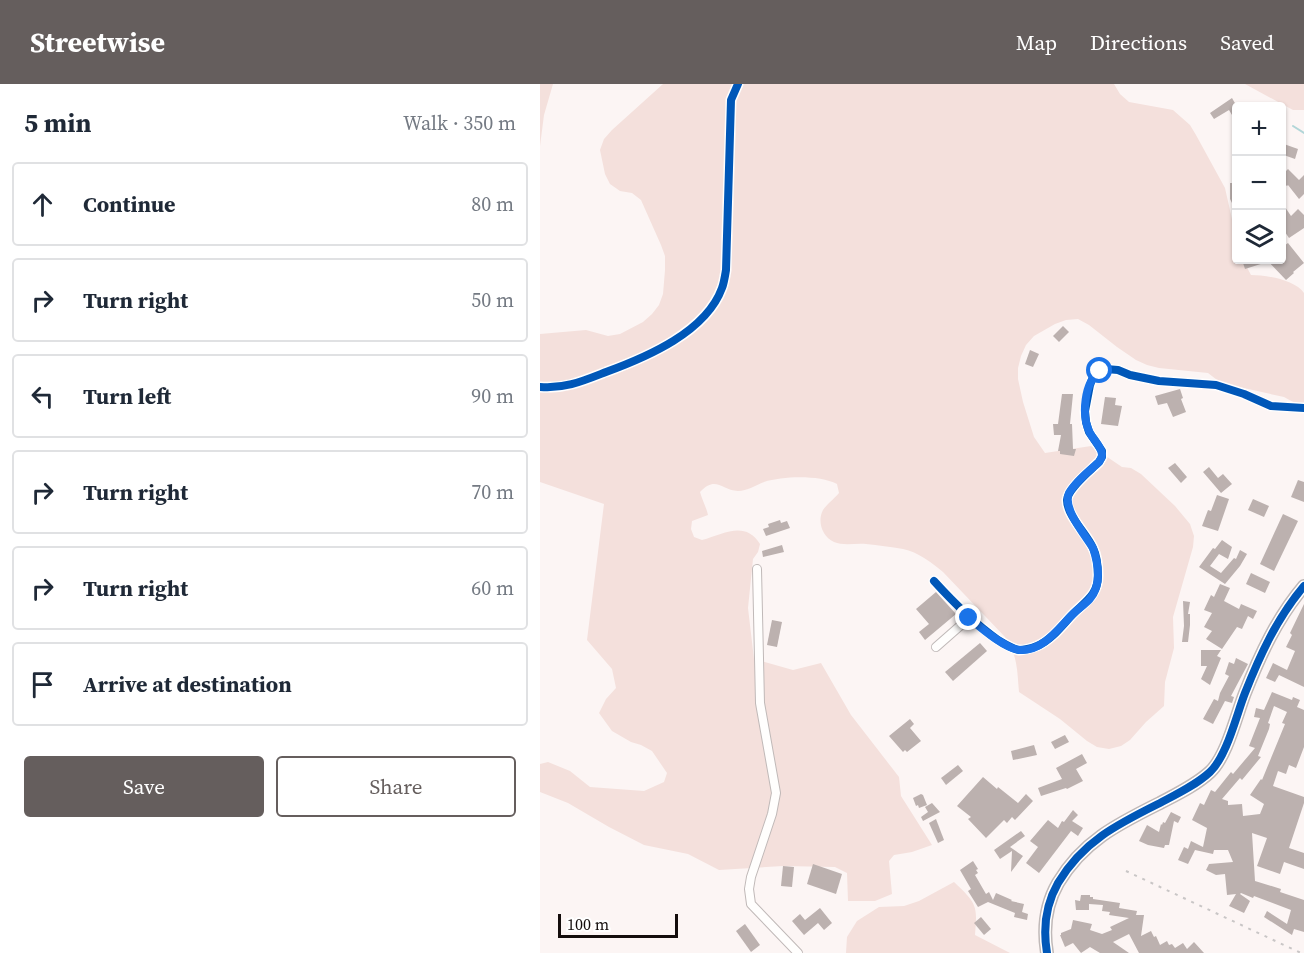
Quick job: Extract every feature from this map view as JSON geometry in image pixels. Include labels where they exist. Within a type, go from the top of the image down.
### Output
[{"type":"street","points":[[540,387],[554,388],[574,385],[645,357],[678,339],[707,312],[717,299],[726,270],[731,100],[738,84]]},
{"type":"street","points":[[934,581],[983,630],[1017,650],[1044,642],[1092,596],[1098,576],[1093,548],[1070,511],[1067,502],[1071,491],[1102,457],[1102,451],[1089,432],[1085,411],[1090,385],[1100,371],[1111,369],[1148,380],[1216,385],[1271,406],[1304,408]]},
{"type":"street","points":[[757,570],[760,703],[776,793],[772,814],[751,877],[750,904],[798,953]]},
{"type":"street","points":[[1047,953],[1045,936],[1049,906],[1055,888],[1066,870],[1080,853],[1105,832],[1190,787],[1212,770],[1222,756],[1266,644],[1291,601],[1304,586]]},
{"type":"street","points":[[936,647],[969,618]]},
{"type":"shaded area","points":[[540,84],[553,84],[544,115],[540,146]]},
{"type":"shaded area","points":[[663,84],[1114,84],[1129,102],[1173,110],[1190,125],[1225,188],[1232,219],[1232,264],[1245,264],[1251,275],[1272,277],[1287,282],[1300,288],[1304,293],[1304,408],[1284,397],[1221,383],[1208,373],[1147,365],[1136,360],[1078,319],[1055,324],[1034,336],[1026,345],[1021,356],[1018,379],[1023,402],[1034,437],[1045,453],[1091,446],[1122,467],[1131,468],[1141,474],[1175,506],[1190,524],[1194,536],[1173,617],[1174,648],[1165,682],[1164,706],[1121,746],[1109,749],[1097,747],[1019,692],[1015,657],[1005,637],[943,572],[929,562],[903,549],[866,544],[841,544],[830,540],[824,533],[820,519],[823,510],[839,493],[837,484],[821,479],[791,478],[764,482],[741,491],[715,484],[700,492],[708,515],[692,521],[691,529],[694,537],[702,540],[726,532],[741,531],[748,532],[760,544],[753,559],[748,608],[754,659],[793,670],[821,663],[851,715],[899,777],[901,796],[932,845],[894,855],[889,861],[892,894],[875,901],[848,901],[847,873],[835,867],[783,866],[719,870],[688,854],[644,845],[568,803],[540,792],[540,764],[548,762],[570,771],[590,787],[644,791],[664,782],[667,773],[652,751],[612,731],[599,713],[606,699],[616,688],[612,669],[587,640],[604,504],[540,482],[540,334],[586,330],[608,336],[620,334],[643,322],[652,314],[663,294],[665,256],[641,200],[632,193],[620,191],[610,184],[605,174],[600,150],[604,139]]},
{"type":"shaded area","points":[[1245,84],[1304,84],[1304,110],[1293,110],[1286,106],[1286,102],[1278,102]]},
{"type":"shaded area","points":[[954,882],[974,905],[975,935],[1010,953],[846,953],[847,937],[857,921],[879,907],[904,906],[919,901]]},
{"type":"building","points":[[1232,98],[1234,102],[1232,102],[1232,115],[1229,110],[1214,119],[1210,113]]},
{"type":"building","points":[[1286,145],[1298,149],[1295,159],[1286,156]]},
{"type":"building","points":[[1288,169],[1299,180],[1304,175],[1304,194],[1299,199],[1287,186],[1286,171]]},
{"type":"building","points":[[1230,183],[1232,183],[1232,203]]},
{"type":"building","points":[[1286,208],[1291,216],[1298,209],[1304,215],[1304,228],[1289,238],[1286,234]]},
{"type":"building","points":[[1288,243],[1304,263],[1286,280],[1271,264],[1286,264],[1286,244]]},
{"type":"building","points":[[1243,264],[1261,264],[1245,269]]},
{"type":"building","points":[[1063,326],[1069,332],[1059,342],[1053,336]]},
{"type":"building","points":[[1030,350],[1039,354],[1033,367],[1025,364]]},
{"type":"building","points":[[1180,389],[1186,412],[1173,417],[1167,403],[1158,405],[1155,396]]},
{"type":"building","points":[[1062,394],[1073,394],[1070,424],[1072,424],[1073,449],[1076,449],[1074,456],[1060,454],[1058,451],[1061,435],[1054,435],[1053,424],[1058,424]]},
{"type":"building","points":[[1105,397],[1116,398],[1115,405],[1122,406],[1118,426],[1101,424]]},
{"type":"building","points":[[1175,463],[1187,477],[1181,483],[1168,468]]},
{"type":"building","points":[[1209,467],[1218,478],[1223,474],[1232,484],[1221,493],[1203,472]]},
{"type":"building","points":[[1298,480],[1304,482],[1304,502],[1291,497]]},
{"type":"building","points":[[1217,495],[1229,499],[1218,531],[1202,526]]},
{"type":"building","points":[[1253,499],[1269,506],[1264,517],[1248,510]]},
{"type":"building","points":[[1283,514],[1298,521],[1274,571],[1260,564]]},
{"type":"building","points":[[780,520],[781,523],[787,521],[790,528],[766,536],[763,529],[769,527],[768,524]]},
{"type":"building","points":[[1222,540],[1232,547],[1228,559],[1219,554],[1210,566],[1221,573],[1234,558],[1236,559],[1240,550],[1247,554],[1225,584],[1199,567]]},
{"type":"building","points":[[782,545],[784,552],[763,557],[762,551]]},
{"type":"building","points":[[1251,573],[1270,582],[1265,593],[1246,584]]},
{"type":"building","points":[[1220,584],[1230,588],[1224,601],[1239,609],[1241,604],[1257,611],[1253,619],[1248,616],[1242,629],[1237,627],[1222,649],[1206,639],[1212,631],[1204,627],[1212,613],[1204,610],[1211,595],[1214,597]]},
{"type":"building","points":[[936,592],[956,614],[925,640],[919,632],[929,624],[916,609]]},
{"type":"building","points":[[1183,601],[1190,602],[1188,642],[1182,642]]},
{"type":"building","points":[[1304,604],[1304,687],[1279,675],[1275,682],[1266,678],[1273,663],[1287,670],[1295,651],[1286,647]]},
{"type":"building","points":[[772,620],[782,622],[777,647],[767,645]]},
{"type":"building","points":[[980,643],[987,651],[953,681],[945,672]]},
{"type":"building","points":[[1201,650],[1221,650],[1217,656],[1221,658],[1210,685],[1201,679],[1207,666],[1201,666]]},
{"type":"building","points":[[1236,658],[1248,664],[1231,696],[1234,697],[1232,703],[1225,701],[1213,724],[1203,719],[1214,699],[1218,701],[1229,676],[1225,674],[1229,662],[1234,664]]},
{"type":"building","points":[[1272,692],[1292,700],[1293,697],[1300,700],[1297,707],[1304,710],[1304,747],[1296,768],[1289,765],[1286,774],[1278,771],[1273,786],[1304,797],[1289,848],[1304,853],[1304,869],[1284,862],[1280,874],[1257,866],[1267,838],[1252,833],[1255,881],[1281,889],[1280,892],[1304,900],[1304,932],[1294,929],[1292,935],[1264,917],[1267,911],[1287,924],[1291,910],[1241,893],[1250,901],[1244,913],[1229,906],[1236,894],[1227,895],[1225,874],[1216,875],[1206,870],[1209,864],[1233,862],[1228,850],[1214,850],[1213,854],[1195,850],[1188,864],[1178,860],[1184,847],[1188,849],[1191,841],[1203,847],[1207,828],[1192,820],[1200,803],[1204,805],[1211,790],[1215,792],[1255,748],[1249,746],[1260,718],[1254,717],[1256,708],[1264,710]],"holes":[[[1274,706],[1287,712],[1282,723],[1285,724],[1262,780],[1250,795],[1264,804],[1260,814],[1243,816],[1242,804],[1228,805],[1228,801],[1222,799],[1261,757],[1258,756],[1269,729],[1270,724],[1268,723]]]},
{"type":"building","points":[[910,719],[914,724],[910,728],[921,741],[907,752],[905,750],[903,752],[889,736]]},
{"type":"building","points":[[1065,735],[1069,742],[1055,749],[1051,742]]},
{"type":"building","points":[[1034,745],[1037,755],[1013,760],[1011,751]]},
{"type":"building","points":[[1082,754],[1087,763],[1076,769],[1083,781],[1067,789],[1041,796],[1038,788],[1062,779],[1056,768]]},
{"type":"building","points":[[958,765],[963,771],[946,785],[941,778]]},
{"type":"building","points":[[983,777],[1018,803],[1026,794],[1033,801],[1015,820],[1012,817],[1007,823],[1004,820],[986,838],[968,819],[971,817],[957,806]]},
{"type":"building","points":[[921,794],[927,805],[919,808],[913,798]]},
{"type":"building","points":[[932,803],[940,812],[923,821],[921,817],[928,812],[925,807]]},
{"type":"building","points":[[1073,810],[1078,815],[1072,821],[1083,828],[1078,836],[1071,831],[1039,873],[1026,863],[1038,847],[1030,841],[1048,820],[1058,828]]},
{"type":"building","points":[[1171,812],[1181,817],[1178,823],[1174,821],[1169,845],[1165,845],[1164,848],[1139,841],[1147,825],[1159,832],[1161,824],[1165,823]]},
{"type":"building","points":[[936,819],[944,840],[938,843],[929,823]]},
{"type":"building","points":[[1021,831],[1025,836],[1010,847],[1023,856],[1011,872],[1012,851],[1000,859],[994,850]]},
{"type":"building","points":[[973,861],[978,869],[975,875],[986,894],[989,892],[993,900],[996,893],[1011,901],[1024,904],[1022,912],[1028,914],[1027,920],[1014,917],[1015,913],[988,902],[978,907],[968,891],[971,889],[960,870]]},
{"type":"building","points":[[813,864],[842,874],[836,894],[807,884]]},
{"type":"building","points":[[783,866],[794,867],[792,887],[781,886]]},
{"type":"building","points":[[1081,895],[1090,895],[1093,899],[1120,903],[1119,908],[1137,911],[1136,915],[1144,915],[1141,936],[1151,931],[1160,945],[1167,941],[1175,948],[1183,943],[1187,949],[1194,942],[1204,953],[1139,953],[1129,934],[1113,942],[1129,953],[1100,953],[1090,947],[1081,953],[1073,943],[1065,947],[1060,935],[1071,929],[1073,920],[1092,924],[1090,930],[1102,934],[1112,930],[1110,927],[1129,918],[1109,915],[1110,912],[1102,911],[1103,905],[1089,904],[1089,910],[1076,910],[1075,900],[1080,901]]},
{"type":"building","points":[[820,908],[832,923],[824,930],[818,923],[804,935],[792,921],[800,914],[805,920]]},
{"type":"building","points":[[981,917],[991,929],[984,935],[974,923]]},
{"type":"building","points":[[745,924],[760,945],[751,952],[736,931]]},
{"type":"waterway","points":[[1293,126],[1304,133]]},
{"type":"railway","points":[[1126,871],[1301,953]]},
{"type":"cycle path","points":[[540,387],[574,384],[639,359],[689,330],[714,304],[723,286],[726,270],[731,100],[738,84]]},
{"type":"cycle path","points":[[934,581],[981,627],[998,640],[1019,650],[1035,647],[1047,640],[1093,594],[1098,573],[1096,558],[1090,543],[1070,512],[1067,500],[1075,485],[1102,457],[1102,451],[1089,432],[1085,411],[1090,385],[1093,377],[1100,371],[1118,370],[1159,381],[1216,385],[1271,406],[1304,408]]},
{"type":"cycle path","points":[[1047,953],[1045,935],[1048,908],[1054,891],[1068,868],[1103,835],[1193,785],[1205,777],[1216,765],[1226,746],[1263,651],[1277,624],[1304,586]]},
{"type":"route","points":[[969,618],[1007,645],[1021,650],[1044,642],[1092,596],[1098,576],[1096,558],[1093,548],[1070,511],[1067,502],[1071,491],[1102,457],[1102,451],[1089,432],[1085,411],[1090,385],[1095,374],[1100,371]]}]
